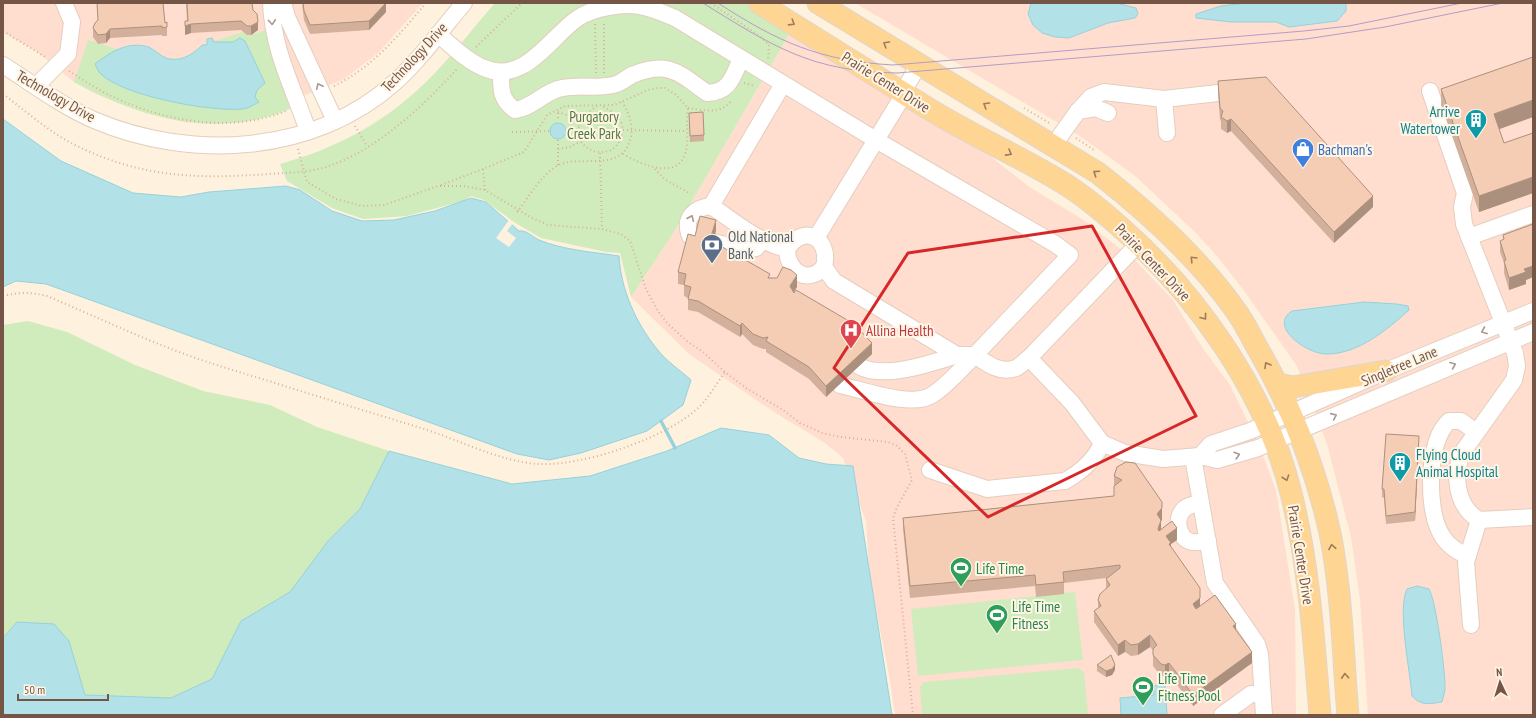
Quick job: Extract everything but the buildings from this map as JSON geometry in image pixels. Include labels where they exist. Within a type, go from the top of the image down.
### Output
[{"type":"main road","name":"Prairie Center Drive","points":[[759,3],[928,109],[1067,185],[1103,212],[1139,244],[1180,286],[1208,323],[1250,390],[1270,433],[1291,491],[1299,532],[1311,617],[1320,715]]},
{"type":"main road","name":"Prairie Center Drive","points":[[818,3],[1098,173],[1135,202],[1205,272],[1237,312],[1278,384],[1295,422],[1316,480],[1331,539],[1341,610],[1348,715]]},
{"type":"main road","points":[[1278,384],[1293,387],[1386,372]]},
{"type":"street","points":[[36,86],[68,54],[72,37],[72,22],[64,3]]},
{"type":"street","points":[[271,3],[272,27],[278,51],[308,131]]},
{"type":"street","points":[[283,3],[287,17],[335,121]]},
{"type":"street","name":"Technology Drive","points":[[3,65],[80,113],[100,122],[147,138],[198,146],[246,145],[308,131],[335,121],[363,106],[394,83],[464,3]]},
{"type":"street","points":[[438,34],[467,58],[484,68],[501,72],[520,68],[541,53],[578,18],[595,11],[622,6],[639,6],[675,18],[876,140],[1055,244],[1070,255],[975,356],[933,395],[919,400],[904,400],[840,385]]},
{"type":"street","points":[[501,72],[501,90],[506,103],[515,110],[526,109],[536,99],[558,89],[578,86],[599,88],[616,85],[631,76],[647,70],[660,68],[675,71],[687,77],[707,93],[719,93],[729,84],[741,59]]},
{"type":"street","points":[[816,238],[898,104],[919,64]]},
{"type":"street","points":[[711,206],[783,84]]},
{"type":"street","points":[[1430,91],[1466,193],[1462,208],[1463,219],[1516,359],[1517,373],[1514,380],[1462,453],[1457,476],[1459,491],[1465,509],[1478,520],[1533,517]]},
{"type":"street","points":[[1053,146],[1078,110],[1091,97],[1104,92],[1164,99],[1218,93]]},
{"type":"street","points":[[1164,99],[1167,133]]},
{"type":"street","points":[[1078,110],[1096,108],[1108,113]]},
{"type":"street","points":[[698,238],[690,236],[687,229],[688,222],[694,210],[699,207],[711,206],[776,247],[787,249]]},
{"type":"street","points":[[1469,237],[1533,214]]},
{"type":"street","points":[[824,267],[820,271],[808,275],[796,272],[788,263],[787,249],[791,242],[803,236],[816,238],[824,246],[824,267],[834,281],[957,355]]},
{"type":"street","points":[[713,242],[747,250],[756,248],[762,239]]},
{"type":"street","points":[[859,366],[872,372],[918,368],[957,355],[975,356],[989,365],[1001,370],[1016,368],[1029,358],[1139,244]]},
{"type":"street","name":"Singletree Lane","points":[[1295,422],[1386,372],[1533,311]]},
{"type":"street","name":"Singletree Lane","points":[[1196,457],[1211,444],[1233,438],[1270,433],[1295,422],[1533,332]]},
{"type":"street","points":[[1029,358],[1072,403],[1102,443],[1125,453],[1163,459],[1196,457],[1201,503],[1215,583],[1257,644],[1260,654],[1264,715]]},
{"type":"street","points":[[1468,556],[1455,551],[1439,530],[1434,510],[1431,465],[1436,442],[1444,425],[1449,420],[1461,421],[1476,432]]},
{"type":"street","points":[[930,470],[987,490],[1065,481],[1075,475],[1096,456],[1102,443]]},
{"type":"street","points":[[1201,503],[1184,508],[1178,524],[1180,531],[1192,542],[1208,541]]},
{"type":"street","points":[[1471,625],[1466,562],[1478,520]]},
{"type":"street","points":[[1222,715],[1251,694],[1262,694]]},
{"type":"path","points":[[332,87],[350,78],[366,66],[399,34],[426,3]]},
{"type":"path","points":[[3,94],[43,125],[76,146],[136,168],[186,177],[317,170],[338,162],[368,146],[428,100],[491,31],[522,3]]},
{"type":"path","points":[[711,3],[761,37],[769,45],[769,57],[766,64]]},
{"type":"path","points":[[604,18],[604,74]]},
{"type":"path","points":[[596,20],[596,81]]},
{"type":"path","points":[[3,32],[107,94],[127,103],[184,119],[218,124],[237,123],[259,120],[287,111]]},
{"type":"path","points":[[300,156],[307,182],[336,199],[362,206],[384,205],[483,169],[524,152],[547,116],[565,106],[614,105],[648,90],[665,88],[675,94],[688,108],[686,130],[687,145],[685,154],[680,162],[673,167],[655,169]]},
{"type":"path","points":[[518,211],[541,179],[558,165],[601,162],[609,160],[621,153],[629,144],[632,131],[629,115],[622,102]]},
{"type":"path","points":[[597,105],[581,120],[579,132],[580,141],[588,150],[600,153],[610,150],[618,144],[623,130],[622,124],[616,113],[601,105]]},
{"type":"path","points":[[558,111],[581,120]]},
{"type":"path","points":[[558,111],[558,122]]},
{"type":"path","points":[[358,130],[368,146]]},
{"type":"path","points":[[623,130],[686,130]]},
{"type":"path","points":[[512,132],[549,131]]},
{"type":"path","points":[[568,131],[585,131]]},
{"type":"path","points":[[558,140],[558,165]]},
{"type":"path","points":[[558,149],[570,147],[580,141]]},
{"type":"path","points":[[600,153],[602,229]]},
{"type":"path","points":[[621,153],[655,169],[664,179],[691,194]]},
{"type":"path","points":[[483,169],[485,190]]},
{"type":"path","points":[[438,186],[464,186],[485,190],[518,211],[548,225],[602,229],[621,234],[630,241],[646,289],[658,311],[668,324],[725,372],[746,388],[806,426],[822,433],[841,437],[888,442],[896,445],[905,454],[912,480],[897,507],[893,518],[913,715]]},
{"type":"path","points":[[3,296],[32,292],[47,296],[166,347],[215,365],[436,432],[525,462],[541,464],[558,463],[598,456],[644,440],[680,421],[698,408],[725,372]]},
{"type":"highlighted area","points":[[1092,226],[1196,416],[988,517],[834,368],[908,253]]},
{"type":"shaded area","points":[[3,3],[423,3],[378,53],[344,79],[296,99],[187,123],[98,95],[74,82],[36,51],[3,32]]},
{"type":"shaded area","points":[[855,3],[1533,3],[1533,715],[1368,715],[1360,600],[1351,537],[1327,444],[1297,366],[1242,288],[1217,256],[1196,233],[1134,175],[1077,134]]},
{"type":"shaded area","points":[[791,31],[976,145],[1028,186],[1082,219],[1135,260],[1173,300],[1204,350],[1230,385],[1259,445],[1276,490],[1295,609],[1296,715],[895,715],[889,675],[870,579],[866,521],[843,458],[825,443],[774,412],[689,354],[631,297],[674,232]]},
{"type":"green space","name":"Purgatory Creek Park","points":[[495,3],[746,3],[791,31],[674,232],[631,297],[620,253],[606,252],[541,238],[514,222],[484,200],[471,196],[463,201],[407,216],[363,219],[332,208],[287,181],[280,164],[320,151],[358,133],[393,110],[434,74]]},
{"type":"green space","points":[[272,27],[299,105],[270,116],[241,122],[213,124],[184,122],[156,116],[129,107],[101,96],[74,82],[88,40],[117,49],[146,46],[166,58],[181,59],[195,53],[202,45],[243,32],[246,34],[253,34]]},
{"type":"green space","points":[[28,321],[67,332],[135,365],[203,391],[270,405],[317,427],[389,451],[360,509],[290,593],[241,621],[212,679],[171,698],[85,695],[69,641],[17,622],[3,638],[3,325]]},
{"type":"green space","name":"Life Time Fitness","points":[[1075,592],[1083,660],[918,676],[911,609]]},
{"type":"green space","name":"Life Time Fitness","points":[[1078,668],[1084,672],[1088,715],[922,715],[920,687],[924,682]]},
{"type":"water","points":[[1031,3],[1116,3],[1136,8],[1138,14],[1135,18],[1108,23],[1069,38],[1055,37],[1042,33],[1033,25],[1028,14]]},
{"type":"water","points":[[1246,3],[1346,3],[1346,11],[1337,21],[1289,27],[1276,22],[1231,22],[1196,18],[1196,14],[1221,6]]},
{"type":"water","points":[[212,38],[214,42],[233,42],[240,38],[245,41],[265,83],[257,90],[255,97],[259,102],[244,109],[228,109],[210,108],[168,101],[147,96],[112,82],[98,71],[95,64],[118,49],[138,45],[153,49],[169,59],[179,59],[194,52],[202,45],[207,45],[207,39]]},
{"type":"water","points":[[3,119],[61,161],[133,193],[181,197],[209,192],[286,186],[300,190],[332,211],[362,221],[394,220],[435,211],[471,198],[486,202],[519,231],[527,232],[539,240],[568,248],[619,256],[620,269],[626,294],[642,328],[661,353],[691,380],[683,405],[647,431],[581,453],[549,460],[517,454],[46,284],[16,281],[3,287]]},
{"type":"water","points":[[555,123],[561,123],[566,128],[564,137],[561,139],[555,139],[550,134],[550,128]]},
{"type":"water","points":[[1364,302],[1397,304],[1408,306],[1409,310],[1382,333],[1371,340],[1350,350],[1339,353],[1327,354],[1310,350],[1293,339],[1287,332],[1284,325],[1286,317],[1292,311]]},
{"type":"water","points":[[721,428],[769,435],[799,458],[826,464],[853,466],[892,715],[3,715],[3,638],[17,622],[54,624],[69,641],[85,695],[171,698],[212,679],[241,621],[290,592],[328,541],[360,509],[389,451],[512,484],[590,476],[667,451]]},
{"type":"water","points":[[1417,586],[1429,589],[1435,607],[1445,682],[1442,702],[1429,704],[1422,703],[1412,696],[1403,611],[1407,589]]},
{"type":"water","name":"Life Time Fitness Pool","points":[[1165,685],[1167,715],[1121,715],[1120,698],[1154,695],[1153,686]]},
{"type":"pier","points":[[509,220],[513,223],[507,231],[516,238],[509,247],[496,238]]},
{"type":"waterway","points":[[661,421],[675,448]]},
{"type":"tram line","points":[[703,3],[772,44],[816,62],[841,68],[897,73],[1306,39],[1385,27],[1503,3]]},
{"type":"tram line","points":[[718,3],[760,29],[801,47],[821,54],[843,59],[893,65],[1304,31],[1349,26],[1462,3]]},
{"type":"place","name":"Arrive Watertower","points":[[1476,140]]},
{"type":"place","name":"Bachman's","points":[[1303,168]]},
{"type":"place","name":"Old National Bank","points":[[712,264]]},
{"type":"place","name":"Allina Health","points":[[851,350]]},
{"type":"place","name":"Flying Cloud Animal Hospital","points":[[1400,482]]},
{"type":"place","name":"Life Time","points":[[961,588]]},
{"type":"place","name":"Life Time Fitness","points":[[997,634]]},
{"type":"place","name":"Life Time Fitness Pool","points":[[1143,706]]}]
